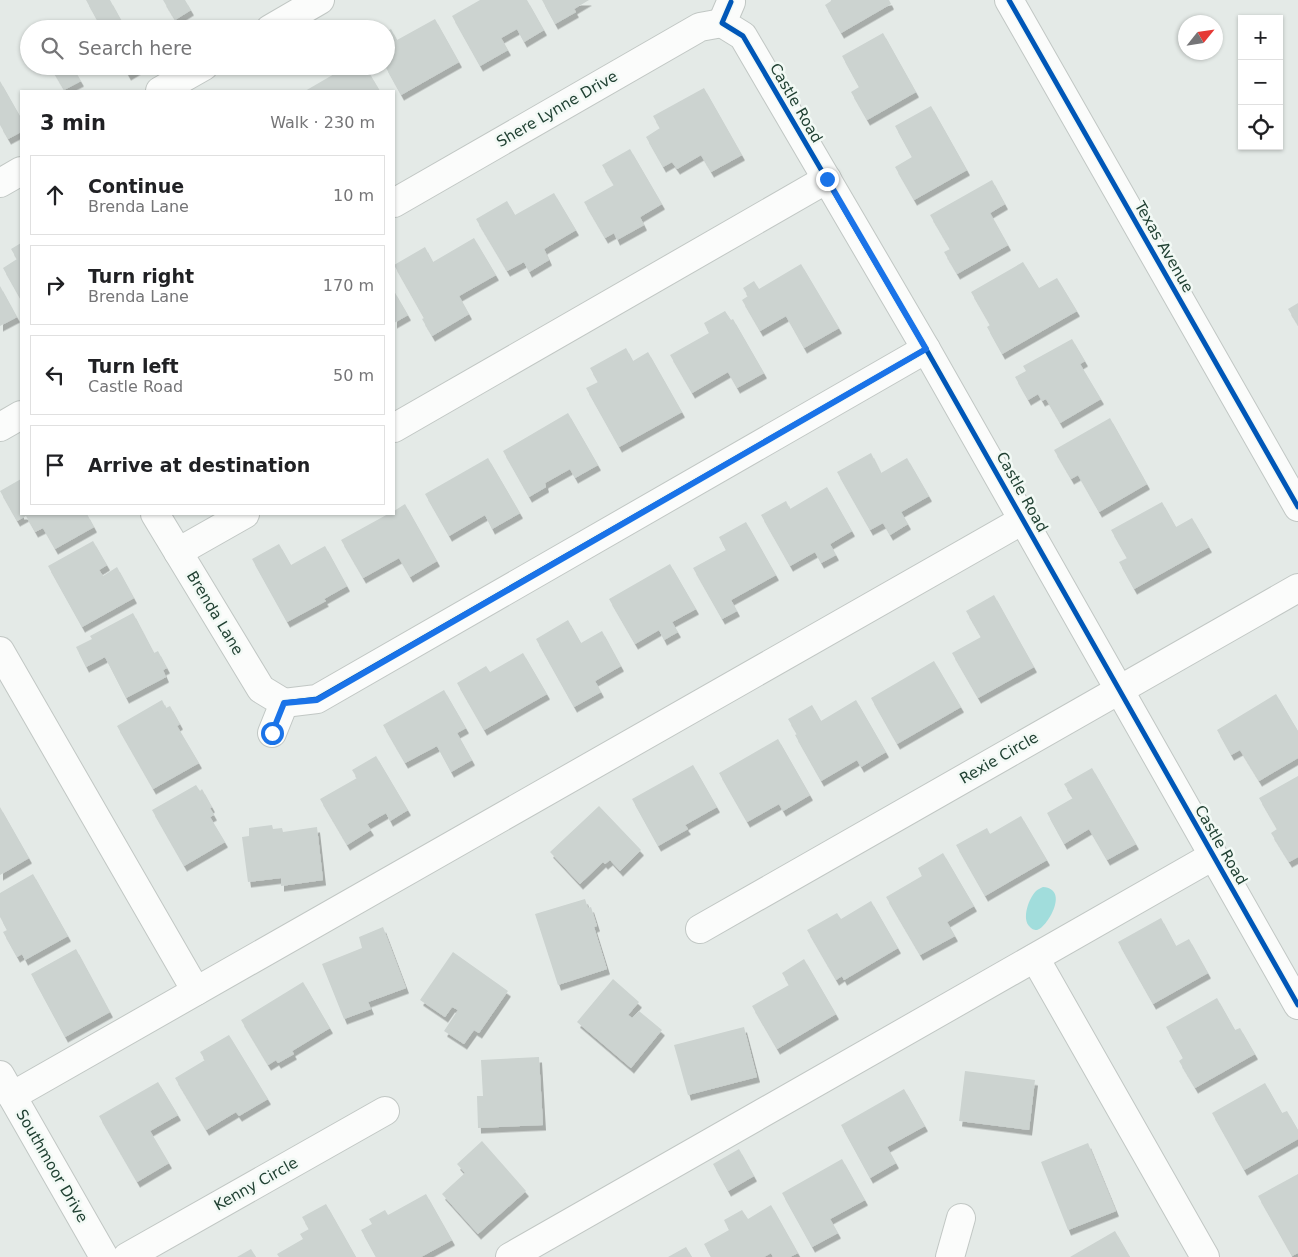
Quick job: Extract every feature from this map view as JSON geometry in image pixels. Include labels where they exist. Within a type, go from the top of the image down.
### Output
[{"type":"street","points":[[286,20],[320,0]]},
{"type":"street","name":"Texas Avenue","points":[[1009,0],[1298,506]]},
{"type":"street","name":"Castle Road","points":[[727,12],[743,36],[926,349],[1298,1005]]},
{"type":"street","name":"Shere Lynne Drive","points":[[395,202],[727,12]]},
{"type":"street","points":[[162,90],[188,75]]},
{"type":"street","points":[[0,183],[20,172]]},
{"type":"street","points":[[395,427],[827,179]]},
{"type":"street","points":[[272,733],[284,703],[317,700],[926,349]]},
{"type":"street","points":[[0,427],[20,416]]},
{"type":"street","name":"Brenda Lane","points":[[156,515],[261,689],[284,703]]},
{"type":"street","points":[[178,552],[243,515]]},
{"type":"street","points":[[6,1085],[196,991],[1023,520]]},
{"type":"street","name":"Rexie Circle","points":[[700,929],[1298,588]]},
{"type":"street","points":[[0,651],[196,991]]},
{"type":"street","points":[[510,1257],[1213,856]]},
{"type":"street","points":[[1034,958],[1205,1257]]},
{"type":"street","name":"Southmoor Drive","points":[[6,1085],[104,1257]]},
{"type":"street","name":"Kenny Circle","points":[[127,1257],[385,1112]]},
{"type":"street","points":[[950,1257],[961,1218]]},
{"type":"water","points":[[1043,887],[1051,889],[1055,894],[1056,901],[1046,923],[1041,928],[1034,930],[1027,923],[1027,909],[1033,894]]},
{"type":"building","points":[[86,0],[110,0],[121,20],[97,20]]},
{"type":"building","points":[[163,0],[185,0],[191,10],[175,20]]},
{"type":"building","points":[[480,0],[527,0],[544,30],[524,42],[517,29],[501,38],[508,50],[480,66],[452,16]]},
{"type":"building","points":[[542,0],[589,0],[574,9],[576,12],[555,24]]},
{"type":"building","points":[[831,0],[889,0],[891,4],[841,33],[825,5]]},
{"type":"building","points":[[435,19],[459,62],[401,95],[390,75],[395,75],[395,36],[397,40]]},
{"type":"building","points":[[883,33],[916,92],[867,120],[851,92],[859,87],[842,56]]},
{"type":"building","points":[[55,75],[77,75],[81,81],[64,90]]},
{"type":"building","points":[[333,75],[370,75],[379,90],[307,90]]},
{"type":"building","points":[[0,81],[20,116],[20,133],[8,139],[0,125]]},
{"type":"building","points":[[704,88],[742,155],[711,172],[701,155],[677,169],[672,162],[663,167],[646,137],[660,128],[653,116]]},
{"type":"building","points":[[931,106],[967,170],[914,200],[895,167],[912,157],[895,126]]},
{"type":"building","points":[[630,149],[662,204],[640,217],[644,225],[617,240],[614,233],[605,238],[584,202],[614,185],[602,165]]},
{"type":"building","points":[[992,180],[1005,204],[990,213],[1008,245],[957,274],[944,252],[950,249],[930,215]]},
{"type":"building","points":[[554,193],[576,230],[544,249],[549,260],[529,272],[524,262],[507,271],[476,219],[507,201],[515,215]]},
{"type":"building","points":[[474,238],[496,275],[459,296],[469,314],[432,336],[395,264],[425,247],[433,262]]},
{"type":"building","points":[[20,244],[20,298],[3,268],[17,259],[11,249]]},
{"type":"building","points":[[1023,262],[1039,288],[1057,278],[1077,311],[1002,354],[987,327],[990,325],[971,292]]},
{"type":"building","points":[[801,264],[839,328],[804,348],[786,316],[760,331],[742,300],[748,296],[743,288],[754,281],[759,289]]},
{"type":"building","points":[[0,286],[17,317],[0,326]]},
{"type":"building","points":[[395,293],[408,315],[395,322]]},
{"type":"building","points":[[1298,303],[1298,325],[1288,309]]},
{"type":"building","points":[[725,311],[731,320],[733,319],[764,373],[737,388],[728,372],[692,393],[670,355],[709,333],[704,323]]},
{"type":"building","points":[[1072,339],[1085,361],[1080,364],[1101,399],[1060,423],[1046,399],[1042,401],[1038,394],[1028,400],[1015,377],[1026,371],[1023,366]]},
{"type":"building","points":[[626,348],[633,361],[648,352],[682,412],[619,447],[586,388],[598,382],[590,368]]},
{"type":"building","points":[[568,413],[598,465],[575,478],[570,469],[545,483],[546,487],[529,497],[503,451]]},
{"type":"building","points":[[1110,418],[1147,484],[1099,512],[1078,475],[1071,479],[1054,450]]},
{"type":"building","points":[[871,453],[881,473],[907,458],[929,496],[901,512],[908,524],[890,535],[883,523],[870,530],[837,472]]},
{"type":"building","points":[[488,458],[520,513],[492,529],[485,515],[449,536],[425,494]]},
{"type":"building","points":[[20,480],[20,515],[88,515],[94,527],[55,549],[43,528],[35,532],[26,516],[17,521],[0,491]]},
{"type":"building","points":[[827,487],[852,531],[830,544],[836,555],[821,563],[815,552],[790,566],[761,515],[786,501],[790,509]]},
{"type":"building","points":[[1162,502],[1176,527],[1192,518],[1209,547],[1134,589],[1119,562],[1127,558],[1111,530]]},
{"type":"building","points":[[405,504],[437,561],[410,577],[399,558],[363,578],[341,540],[386,515],[395,515],[395,510]]},
{"type":"building","points":[[746,522],[776,575],[731,600],[737,611],[722,619],[693,568],[726,550],[719,537]]},
{"type":"building","points":[[93,541],[107,565],[99,570],[103,576],[117,567],[134,598],[82,627],[48,566]]},
{"type":"building","points":[[279,544],[291,565],[325,546],[347,586],[324,599],[326,601],[287,622],[252,559]]},
{"type":"building","points":[[670,564],[696,609],[672,622],[678,632],[664,640],[659,630],[635,644],[609,599]]},
{"type":"building","points":[[994,595],[1034,667],[978,698],[952,653],[981,637],[966,611]]},
{"type":"building","points":[[133,613],[154,653],[158,651],[167,668],[163,670],[166,677],[126,698],[105,657],[86,667],[76,647],[92,639],[90,636]]},
{"type":"building","points":[[568,620],[581,643],[602,631],[621,666],[595,681],[601,692],[574,707],[536,639]]},
{"type":"building","points":[[523,653],[547,694],[484,730],[457,683],[486,666],[490,672]]},
{"type":"building","points":[[934,661],[961,707],[897,744],[871,698]]},
{"type":"building","points":[[444,690],[466,728],[457,733],[472,760],[451,772],[437,746],[405,763],[383,725]]},
{"type":"building","points":[[1276,694],[1298,731],[1298,758],[1259,781],[1240,750],[1231,755],[1217,730]]},
{"type":"building","points":[[162,700],[166,708],[170,706],[180,724],[177,726],[199,763],[153,789],[117,726]]},
{"type":"building","points":[[856,700],[886,752],[861,767],[857,760],[821,781],[788,719],[812,705],[821,721]]},
{"type":"building","points":[[778,739],[810,795],[783,811],[779,804],[747,822],[719,773]]},
{"type":"building","points":[[376,756],[408,810],[390,821],[386,813],[367,824],[371,830],[347,845],[320,799],[357,778],[352,770]]},
{"type":"building","points":[[693,765],[717,807],[685,825],[688,829],[658,846],[632,799]]},
{"type":"building","points":[[1092,768],[1136,844],[1107,860],[1089,829],[1064,844],[1047,813],[1073,798],[1064,784]]},
{"type":"building","points":[[1298,776],[1298,857],[1289,862],[1271,833],[1277,829],[1259,798]]},
{"type":"building","points":[[196,785],[200,791],[202,789],[212,807],[210,808],[214,815],[210,817],[225,842],[184,866],[152,810]]},
{"type":"building","points":[[599,806],[641,850],[620,871],[610,860],[605,864],[603,862],[580,884],[550,852]]},
{"type":"building","points":[[0,807],[29,858],[0,875]]},
{"type":"building","points":[[1021,816],[1047,860],[985,896],[956,845],[987,828],[990,834]]},
{"type":"building","points":[[272,825],[273,829],[282,828],[283,832],[317,827],[323,880],[281,886],[281,878],[248,882],[242,837],[249,836],[249,828]]},
{"type":"building","points":[[943,853],[974,906],[947,922],[955,936],[920,955],[886,897],[922,876],[918,868]]},
{"type":"building","points":[[33,874],[68,936],[25,960],[22,954],[17,957],[3,932],[7,930],[0,917],[0,893]]},
{"type":"building","points":[[585,899],[588,908],[591,907],[597,926],[594,927],[607,969],[558,985],[535,914]]},
{"type":"building","points":[[871,901],[898,948],[844,980],[842,976],[836,980],[807,930],[837,913],[841,919]]},
{"type":"building","points":[[1161,918],[1176,946],[1189,939],[1208,973],[1153,1004],[1118,942]]},
{"type":"building","points":[[383,927],[406,988],[368,1002],[371,1009],[344,1019],[322,964],[362,948],[359,937]]},
{"type":"building","points":[[76,949],[110,1012],[65,1037],[31,974]]},
{"type":"building","points":[[453,952],[508,991],[479,1033],[474,1030],[464,1044],[444,1031],[458,1010],[452,1007],[445,1017],[420,1000]]},
{"type":"building","points":[[804,959],[836,1014],[777,1049],[752,1006],[789,985],[782,973]]},
{"type":"building","points":[[613,979],[639,1002],[628,1015],[632,1018],[639,1011],[662,1030],[631,1068],[577,1022]]},
{"type":"building","points":[[303,982],[330,1028],[292,1051],[294,1054],[278,1063],[276,1060],[268,1065],[241,1020]]},
{"type":"building","points":[[1217,998],[1235,1030],[1240,1028],[1255,1054],[1195,1088],[1179,1061],[1183,1058],[1166,1027]]},
{"type":"building","points":[[744,1027],[757,1077],[688,1095],[674,1045]]},
{"type":"building","points":[[229,1035],[268,1099],[239,1116],[236,1112],[206,1130],[175,1078],[205,1060],[200,1052]]},
{"type":"building","points":[[539,1057],[543,1125],[478,1128],[477,1096],[483,1096],[481,1060]]},
{"type":"building","points":[[965,1071],[1035,1080],[1029,1130],[959,1121]]},
{"type":"building","points":[[158,1082],[178,1115],[150,1131],[169,1163],[137,1182],[99,1116]]},
{"type":"building","points":[[1265,1083],[1282,1113],[1287,1111],[1298,1130],[1298,1139],[1244,1170],[1212,1113]]},
{"type":"building","points":[[904,1089],[925,1126],[887,1147],[896,1163],[870,1178],[841,1125]]},
{"type":"building","points":[[482,1141],[526,1191],[478,1234],[442,1194],[465,1173],[457,1164]]},
{"type":"building","points":[[1088,1143],[1116,1211],[1068,1230],[1041,1162]]},
{"type":"building","points":[[739,1149],[754,1176],[728,1191],[713,1164]]},
{"type":"building","points":[[842,1159],[865,1200],[830,1219],[838,1233],[812,1247],[782,1193]]},
{"type":"building","points":[[1298,1174],[1298,1253],[1292,1256],[1258,1196]]},
{"type":"building","points":[[426,1194],[452,1240],[421,1257],[376,1257],[361,1230],[372,1224],[369,1219],[385,1210],[388,1215]]},
{"type":"building","points":[[326,1204],[356,1257],[279,1257],[277,1254],[303,1239],[300,1234],[309,1229],[302,1217]]},
{"type":"building","points":[[771,1205],[798,1253],[790,1257],[773,1257],[771,1253],[764,1257],[711,1257],[704,1244],[729,1230],[724,1220],[742,1210],[748,1219]]},
{"type":"building","points":[[1115,1231],[1130,1257],[1070,1257]]},
{"type":"building","points":[[686,1247],[692,1257],[668,1257]]},
{"type":"building","points":[[251,1249],[256,1257],[237,1257]]},
{"type":"cycle path","points":[[1009,0],[1298,507]]},
{"type":"cycle path","points":[[731,2],[722,23],[743,36],[926,349],[1298,1005]]},
{"type":"cycle path","points":[[284,703],[317,699],[926,349]]},
{"type":"route","points":[[272,733],[284,703],[317,700],[926,349],[827,179]]}]
